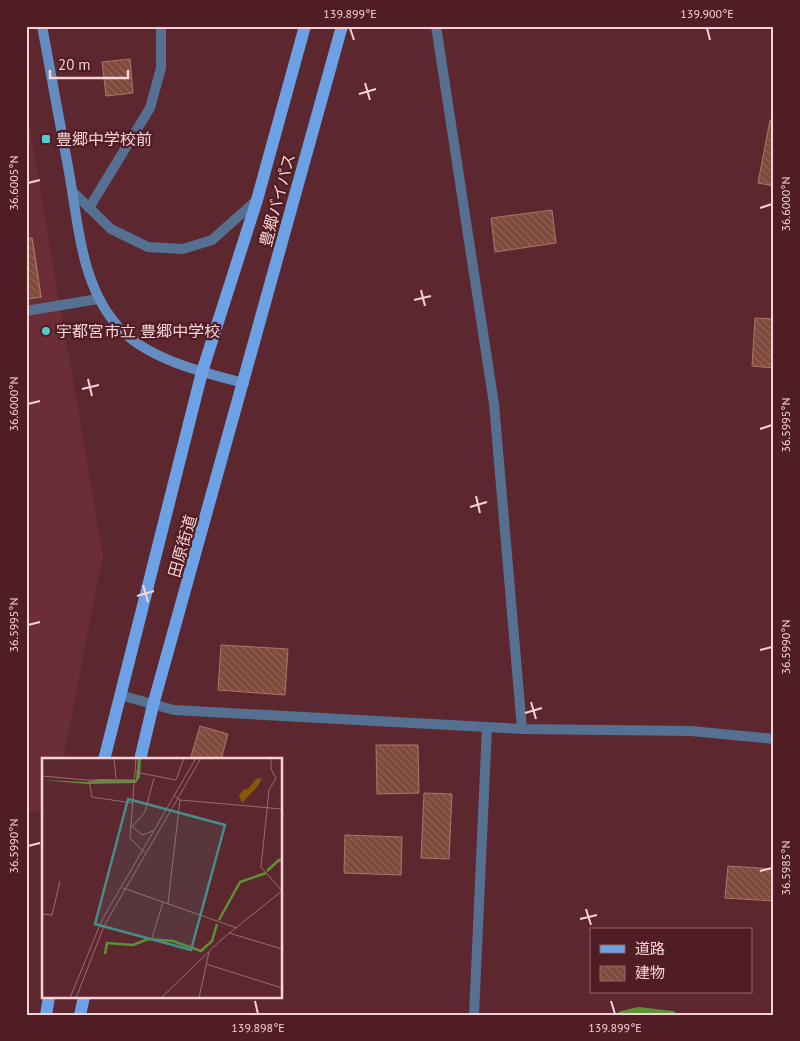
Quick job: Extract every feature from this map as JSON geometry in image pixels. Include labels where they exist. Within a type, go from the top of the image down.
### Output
[{"type":"main road","name":"豊郷バイパス","points":[[202,372],[257,200],[305,26]]},
{"type":"main road","name":"豊郷バイパス","points":[[244,382],[342,26]]},
{"type":"main road","name":"田原街道","points":[[104,758],[202,372]]},
{"type":"main road","name":"田原街道","points":[[140,758],[153,705],[244,382]]},
{"type":"main road","points":[[46,1015],[49,998]]},
{"type":"main road","points":[[80,1015],[84,998]]},
{"type":"street","points":[[42,26],[72,191],[88,269],[98,299],[116,325],[138,342],[160,355],[202,372],[244,382]]},
{"type":"street","points":[[90,208],[150,108],[161,68],[161,26]]},
{"type":"street","points":[[436,26],[494,404],[522,729]]},
{"type":"street","points":[[72,191],[111,228],[148,248],[183,249],[212,240],[257,200]]},
{"type":"street","points":[[26,311],[98,299]]},
{"type":"street","points":[[120,695],[174,710],[522,729],[691,731],[774,739]]},
{"type":"street","points":[[474,1015],[487,727]]},
{"type":"shaded area","name":"宇都宮市立 豊郷中学校","points":[[26,107],[103,555],[63,758],[42,758],[42,813],[26,810]]},
{"type":"building","points":[[130,59],[133,93],[106,96],[102,62]]},
{"type":"building","points":[[770,120],[774,121],[774,186],[758,183]]},
{"type":"building","points":[[552,210],[556,243],[495,252],[491,218]]},
{"type":"building","points":[[32,238],[41,297],[26,299],[26,239]]},
{"type":"building","points":[[32,238],[41,297],[26,299],[26,239]]},
{"type":"building","points":[[755,318],[774,319],[774,368],[752,366]]},
{"type":"building","points":[[221,645],[288,649],[285,695],[218,690]]},
{"type":"building","points":[[200,726],[228,734],[222,758],[191,758]]},
{"type":"building","points":[[376,745],[418,745],[419,793],[377,794]]},
{"type":"building","points":[[424,793],[452,794],[449,859],[421,858]]},
{"type":"building","points":[[345,835],[402,837],[401,875],[344,873]]},
{"type":"building","points":[[728,866],[774,869],[774,901],[725,898]]},
{"type":"waterway","points":[[622,1015],[639,1011],[672,1015]]},
{"type":"place","name":"豊郷中学校前","points":[[46,139]]},
{"type":"place","name":"宇都宮市立 豊郷中学校","points":[[46,331]]}]
